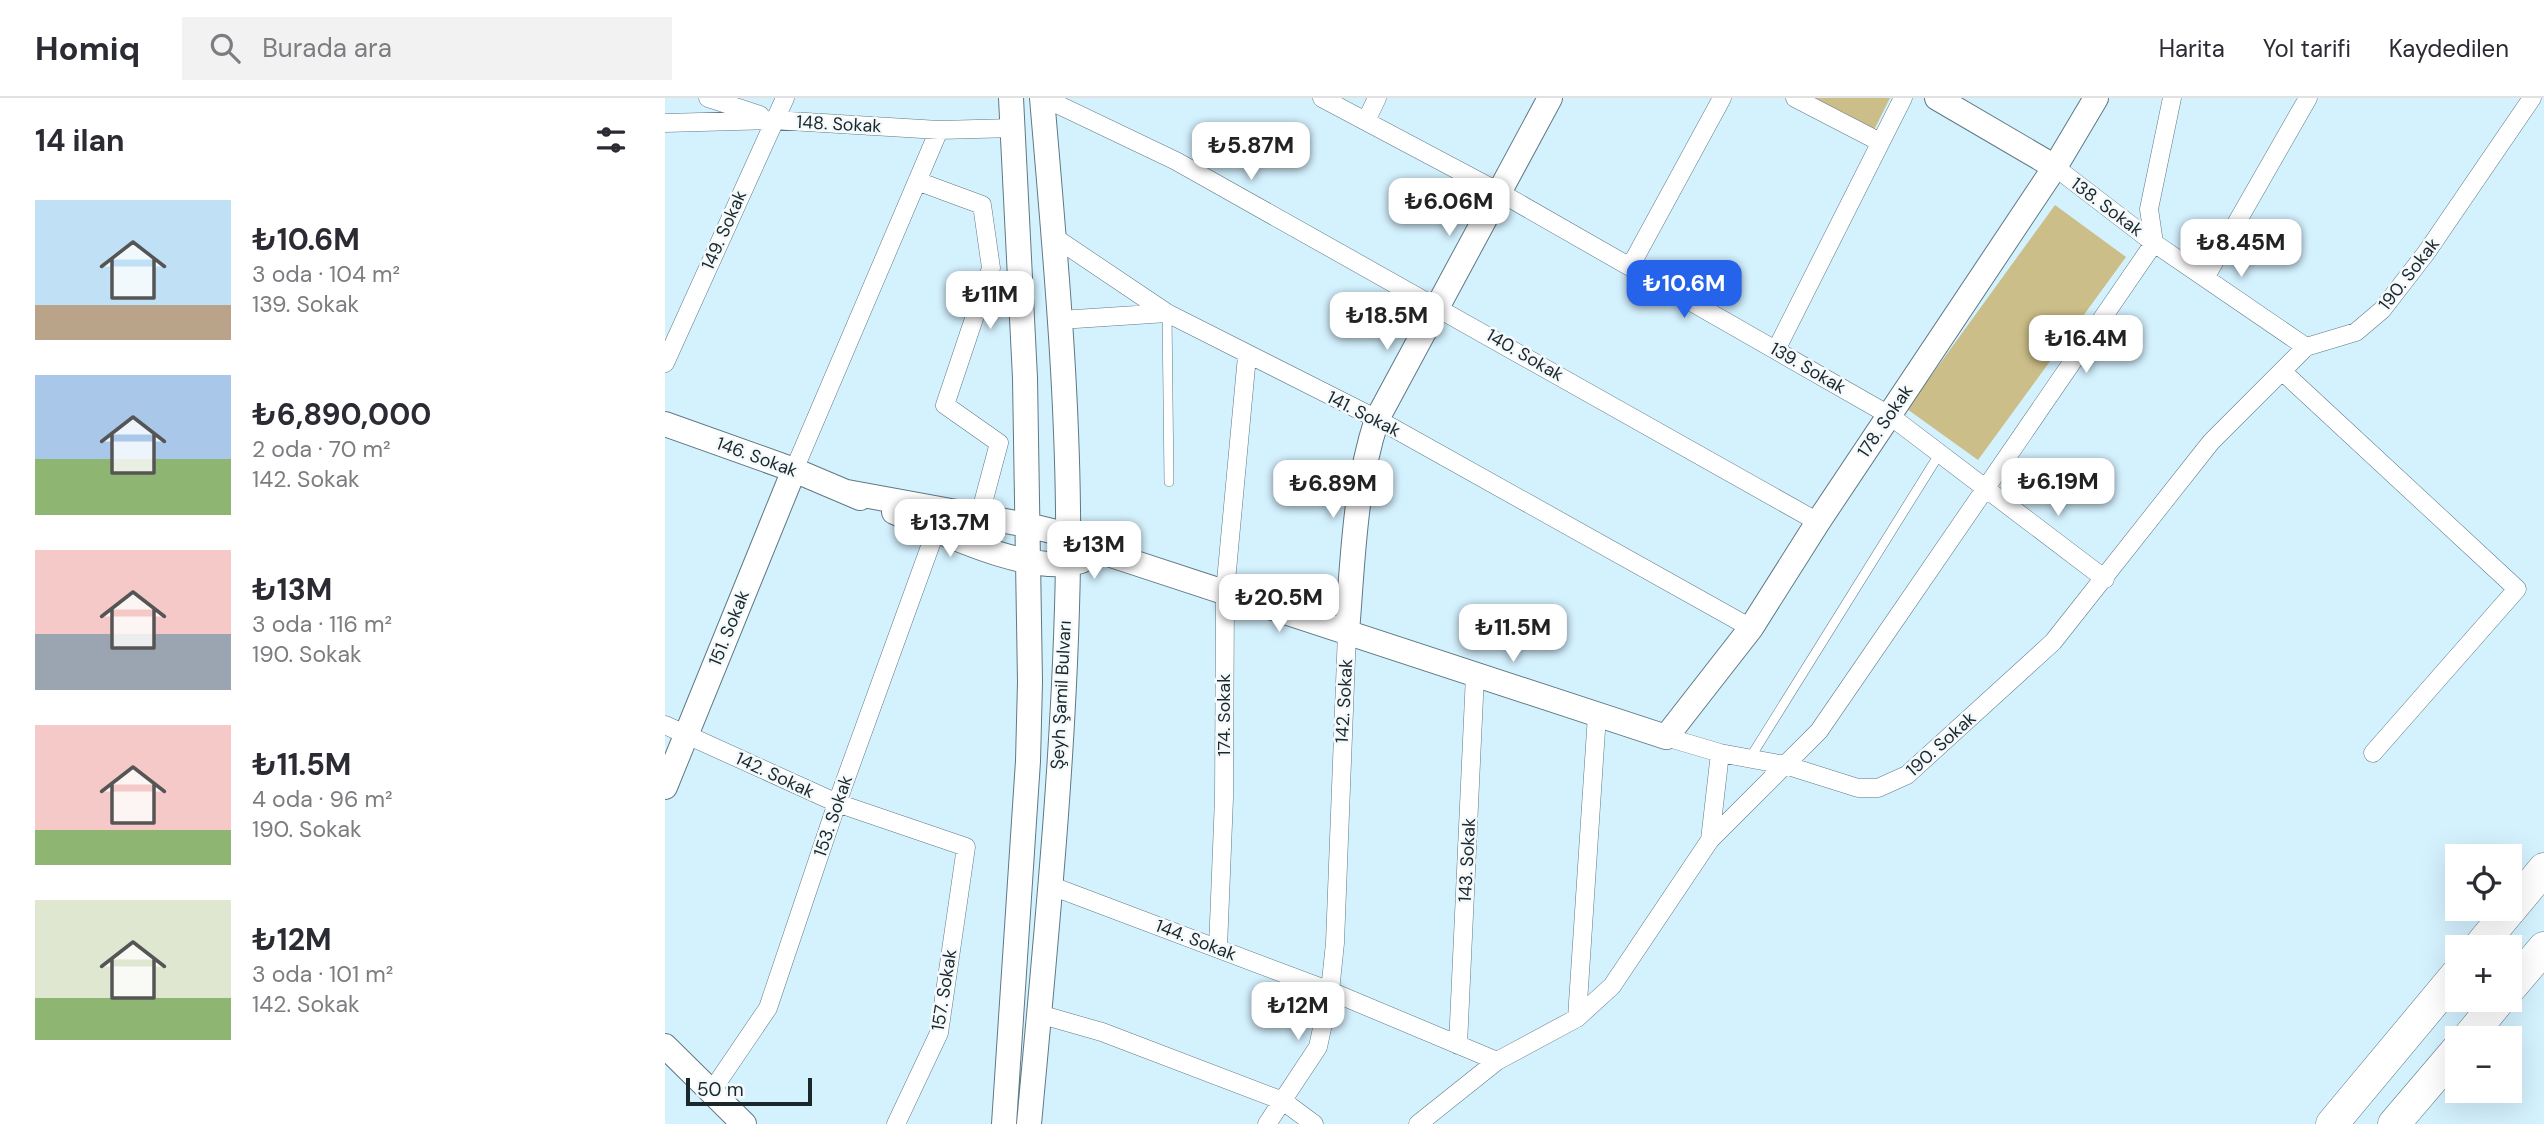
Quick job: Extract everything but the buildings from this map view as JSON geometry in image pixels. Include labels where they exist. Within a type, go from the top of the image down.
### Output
[{"type":"highway","points":[[2489,935],[2544,869]]},
{"type":"highway","points":[[2522,974],[2544,948]]},
{"type":"highway","points":[[2332,1124],[2445,988]]},
{"type":"highway","points":[[2478,1026],[2489,1012]]},
{"type":"highway","points":[[2394,1124],[2445,1064]]},
{"type":"street","points":[[708,98],[773,120]]},
{"type":"street","name":"149. Sokak","points":[[665,363],[785,98]]},
{"type":"street","name":"Şeyh Şamil Bulvarı","points":[[1004,1124],[1028,761],[1025,378],[1011,98]]},
{"type":"street","name":"Şeyh Şamil Bulvarı","points":[[1030,1124],[1049,885],[1067,566],[1060,320],[1043,98]]},
{"type":"street","name":"140. Sokak","points":[[1043,98],[1176,161],[1333,252],[1438,305],[1818,522]]},
{"type":"street","name":"139. Sokak","points":[[1322,98],[1499,191],[1889,415],[2105,579]]},
{"type":"street","points":[[1366,121],[1377,98]]},
{"type":"street","name":"142. Sokak","points":[[1268,1124],[1318,1047],[1329,991],[1335,943],[1347,632],[1357,494],[1363,462],[1377,419],[1551,98]]},
{"type":"street","points":[[1630,267],[1722,98]]},
{"type":"street","points":[[1795,98],[1880,142]]},
{"type":"street","points":[[1776,350],[1903,98]]},
{"type":"street","name":"138. Sokak","points":[[1937,98],[2055,167],[2154,243],[2306,347]]},
{"type":"street","name":"178. Sokak","points":[[1666,737],[1751,628],[1818,522],[2055,167],[2096,98]]},
{"type":"street","points":[[1418,1124],[1497,1061],[1577,1018],[1612,986],[1710,840],[1819,730],[2154,243],[2149,209],[2172,98]]},
{"type":"street","points":[[2205,278],[2308,98]]},
{"type":"street","name":"190. Sokak","points":[[1067,535],[1105,553],[1666,737],[1720,752],[1785,765],[1858,788],[1890,785],[1907,775],[2053,642],[2211,442],[2306,347],[2356,332],[2382,310],[2426,253],[2532,98]]},
{"type":"street","name":"148. Sokak","points":[[665,123],[773,120],[939,130],[1014,128]]},
{"type":"street","points":[[795,470],[939,130]]},
{"type":"street","points":[[917,181],[982,205],[991,268],[945,405],[999,443],[979,518]]},
{"type":"street","name":"141. Sokak","points":[[1054,237],[1167,313],[1247,356],[1377,419],[1751,628]]},
{"type":"street","points":[[1060,320],[1167,313]]},
{"type":"street","name":"174. Sokak","points":[[1218,948],[1224,798],[1225,592],[1247,356]]},
{"type":"street","points":[[2282,372],[2517,589],[2373,753]]},
{"type":"street","name":"146. Sokak","points":[[665,424],[795,470],[936,530],[1028,563],[1067,566]]},
{"type":"street","name":"151. Sokak","points":[[665,788],[675,729],[795,470]]},
{"type":"street","name":"146. Sokak","points":[[847,492],[1027,525],[1067,535]]},
{"type":"street","name":"153. Sokak","points":[[711,1092],[768,1009],[837,803],[936,530]]},
{"type":"street","points":[[1067,566],[1105,553]]},
{"type":"street","name":"143. Sokak","points":[[1458,1045],[1475,675]]},
{"type":"street","points":[[1577,1018],[1597,715]]},
{"type":"street","name":"142. Sokak","points":[[675,729],[837,803],[966,848]]},
{"type":"street","points":[[1710,840],[1720,752]]},
{"type":"street","name":"157. Sokak","points":[[896,1124],[939,1033],[966,848]]},
{"type":"street","name":"144. Sokak","points":[[1049,885],[1329,991],[1497,1061]]},
{"type":"street","points":[[1039,1014],[1102,1032],[1283,1101],[1314,1124]]},
{"type":"street","points":[[665,1046],[744,1124]]},
{"type":"lane","points":[[1167,313],[1169,482]]},
{"type":"lane","points":[[1750,758],[1940,453]]},
{"type":"shaded area","points":[[1811,98],[1890,98],[1874,130]]},
{"type":"shaded area","points":[[2055,205],[2126,257],[1978,460],[1907,409]]}]
